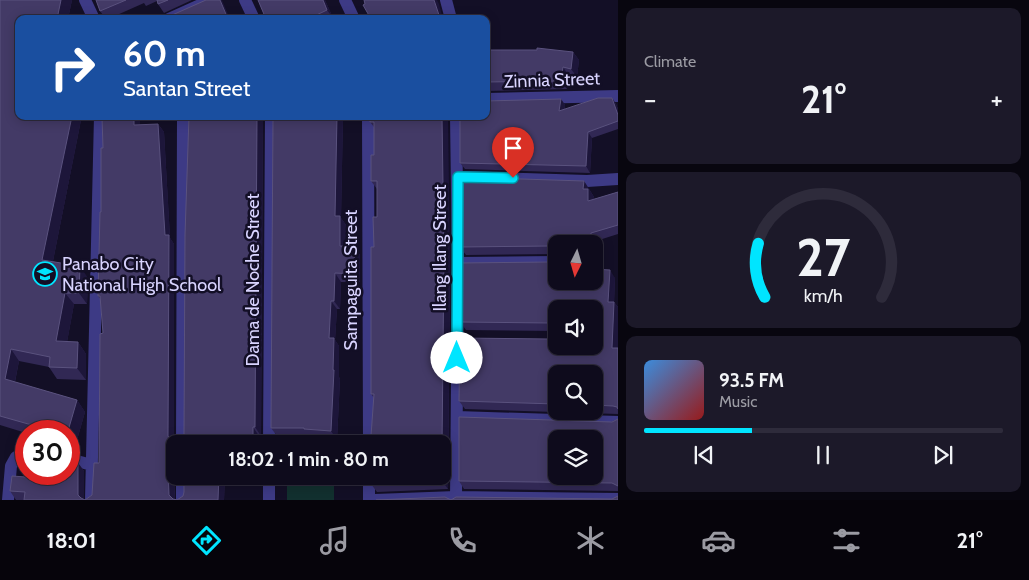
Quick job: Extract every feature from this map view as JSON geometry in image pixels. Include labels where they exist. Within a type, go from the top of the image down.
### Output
[{"type":"street","points":[[85,0],[92,15]]},
{"type":"street","points":[[177,15],[211,0]]},
{"type":"street","points":[[245,0],[252,15]]},
{"type":"street","points":[[345,0],[352,15]]},
{"type":"street","points":[[446,0],[451,15]]},
{"type":"street","name":"Zinnia Street","points":[[490,100],[618,96]]},
{"type":"street","points":[[91,500],[100,120]]},
{"type":"street","points":[[182,435],[183,120]]},
{"type":"street","name":"Dama de Noche Street","points":[[270,435],[271,120]]},
{"type":"street","name":"Sampaguita Street","points":[[368,120],[368,435]]},
{"type":"street","name":"Ilang Ilang Street","points":[[456,120],[458,263],[462,338],[457,417],[456,498]]},
{"type":"street","points":[[458,177],[618,179]]},
{"type":"street","points":[[458,263],[548,262]]},
{"type":"street","points":[[457,417],[618,422]]},
{"type":"street","points":[[8,500],[11,466],[15,458]]},
{"type":"street","points":[[80,462],[92,465]]},
{"type":"street","points":[[182,485],[182,500]]},
{"type":"street","points":[[269,485],[269,500]]},
{"type":"street","points":[[369,485],[369,500]]},
{"type":"street","points":[[375,500],[456,498],[618,499]]},
{"type":"green space","points":[[287,485],[334,485],[334,500],[287,500]]},
{"type":"building","name":"Panabo City National High School","points":[[0,0],[61,0],[58,15],[15,15],[15,120],[71,120],[42,260],[80,266],[79,293],[65,293],[56,341],[78,342],[77,368],[49,367],[50,357],[11,349],[5,379],[77,400],[71,420],[15,420],[0,416]]},
{"type":"building","points":[[96,0],[126,0],[100,11]]},
{"type":"building","points":[[157,0],[168,0],[158,4]]},
{"type":"building","points":[[206,0],[220,0],[226,15],[172,15]]},
{"type":"building","points":[[258,0],[323,0],[327,10],[316,15],[264,15]]},
{"type":"building","points":[[364,0],[434,0],[439,15],[369,15],[363,5],[365,4]]},
{"type":"building","points":[[537,48],[573,52],[571,69],[563,67],[561,81],[490,82],[490,50],[537,50]]},
{"type":"building","points":[[598,98],[612,98],[618,115],[618,121],[588,132],[586,166],[460,163],[460,120],[490,120],[490,101],[561,99],[559,111]]},
{"type":"building","points":[[102,120],[134,120],[134,125],[158,124],[165,235],[169,235],[166,485],[169,485],[169,495],[177,500],[85,500],[92,495],[94,463],[99,463],[100,334],[103,333],[100,296],[98,296],[101,148],[103,148]]},
{"type":"building","points":[[189,120],[257,120],[255,427],[253,427],[253,435],[184,435],[185,235]]},
{"type":"building","points":[[273,120],[337,120],[335,216],[340,216],[340,246],[354,246],[355,274],[335,273],[334,301],[331,301],[329,338],[334,338],[331,431],[304,428],[271,428]]},
{"type":"building","points":[[370,120],[442,120],[444,255],[442,435],[371,435],[374,394],[371,394],[371,247],[374,247],[373,217],[377,217],[377,181],[371,181],[371,155],[374,155],[374,122],[370,122]]},
{"type":"building","points":[[459,177],[584,181],[583,189],[588,189],[588,201],[618,192],[618,225],[591,233],[591,235],[548,235],[548,246],[460,247]]},
{"type":"building","points":[[548,262],[548,290],[603,290],[603,270],[610,270],[608,302],[614,302],[612,348],[618,348],[618,409],[613,406],[603,405],[603,365],[548,365],[548,404],[459,401],[460,338],[548,339],[548,355],[603,355],[603,300],[548,300],[548,323],[460,322],[460,263]]},
{"type":"building","points":[[459,417],[612,422],[618,419],[618,486],[612,483],[603,483],[603,430],[548,430],[548,482],[459,481]]},
{"type":"building","points":[[12,476],[15,476],[15,485],[78,485],[78,495],[85,500],[24,500],[25,492],[10,491]]},
{"type":"building","points":[[184,485],[219,485],[218,500],[177,500],[183,496]]},
{"type":"building","points":[[618,496],[618,500],[451,500],[456,497],[612,499]]},
{"type":"building","points":[[445,497],[451,500],[376,500]]},
{"type":"place","name":"Panabo City National High School","points":[[45,274]]},
{"type":"route","points":[[457,358],[458,177],[513,178]]}]
